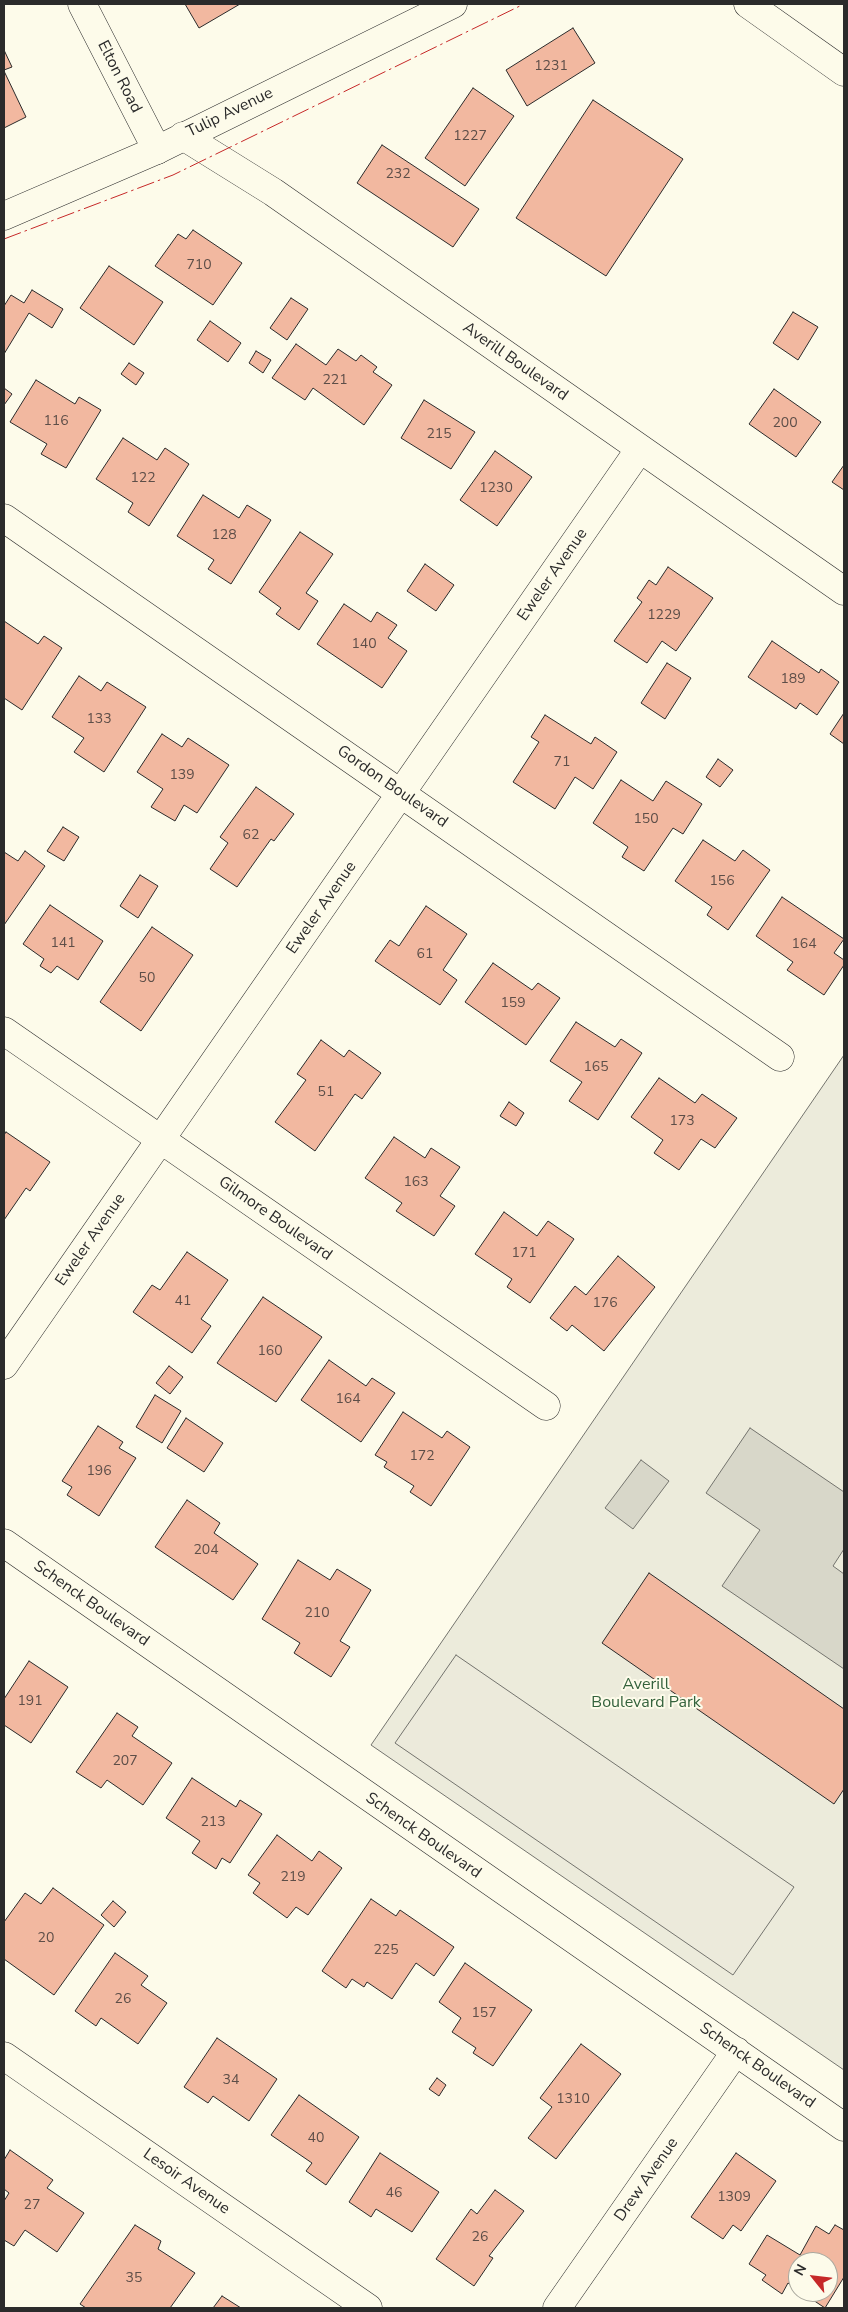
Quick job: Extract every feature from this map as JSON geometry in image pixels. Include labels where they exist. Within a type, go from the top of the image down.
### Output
[{"type":"street","name":"Elton Road","points":[[82,4],[157,150]]},
{"type":"street","name":"Tulip Avenue","points":[[4,216],[157,150],[452,4]]},
{"type":"street","points":[[748,4],[844,72]]},
{"type":"street","name":"Averill Boulevard","points":[[183,136],[273,192],[844,592]]},
{"type":"street","name":"Eweler Avenue","points":[[4,1365],[639,450]]},
{"type":"street","name":"Gordon Boulevard","points":[[4,518],[780,1057]]},
{"type":"street","name":"Gilmore Boulevard","points":[[4,1031],[546,1406]]},
{"type":"street","name":"Schenck Boulevard","points":[[4,1543],[844,2127]]},
{"type":"street","name":"Drew Avenue","points":[[557,2308],[736,2052]]},
{"type":"street","name":"Lesoir Avenue","points":[[4,2056],[368,2308]]},
{"type":"green space","name":"Averill Boulevard Park","points":[[844,1055],[844,2070],[371,1745]]},
{"type":"shaded area","points":[[750,1428],[844,1492],[844,1549],[833,1566],[844,1574],[844,1669],[722,1586],[760,1530],[706,1493]]},
{"type":"shaded area","points":[[641,1460],[669,1481],[633,1529],[605,1508]]},
{"type":"shaded area","points":[[456,1655],[794,1887],[733,1975],[395,1743]]},
{"type":"building","points":[[185,4],[240,4],[199,28]]},
{"type":"building","points":[[573,28],[595,63],[527,106],[506,70]]},
{"type":"building","points":[[4,50],[12,67],[4,70]]},
{"type":"building","points":[[4,71],[26,117],[4,128]]},
{"type":"building","points":[[473,88],[514,116],[465,186],[425,158]]},
{"type":"building","points":[[593,100],[683,159],[606,276],[516,218]]},
{"type":"building","points":[[382,145],[479,209],[453,247],[357,183]]},
{"type":"building","points":[[193,230],[242,263],[213,305],[155,266],[178,234],[186,239]]},
{"type":"building","points":[[109,266],[163,302],[134,345],[80,308]]},
{"type":"building","points":[[32,290],[63,309],[52,328],[29,313],[4,354],[4,306],[11,295],[24,303]]},
{"type":"building","points":[[291,298],[308,309],[287,340],[270,328]]},
{"type":"building","points":[[793,312],[818,327],[798,360],[773,343]]},
{"type":"building","points":[[210,321],[241,343],[228,362],[197,340]]},
{"type":"building","points":[[296,344],[326,365],[338,349],[356,361],[361,355],[377,367],[373,372],[392,385],[364,425],[313,388],[305,400],[272,378]]},
{"type":"building","points":[[256,351],[271,360],[263,373],[249,363]]},
{"type":"building","points":[[129,363],[144,373],[136,385],[121,374]]},
{"type":"building","points":[[36,380],[75,404],[79,397],[101,410],[66,468],[41,454],[47,444],[10,422]]},
{"type":"building","points":[[4,388],[12,394],[4,405]]},
{"type":"building","points":[[774,389],[821,422],[796,457],[749,424]]},
{"type":"building","points":[[424,400],[475,432],[451,469],[401,438]]},
{"type":"building","points":[[123,438],[157,460],[165,448],[189,464],[149,526],[128,512],[133,503],[96,479]]},
{"type":"building","points":[[495,451],[532,477],[497,526],[460,500]]},
{"type":"building","points":[[844,465],[844,490],[832,482]]},
{"type":"building","points":[[203,495],[239,518],[247,505],[271,520],[231,584],[208,569],[214,560],[177,536]]},
{"type":"building","points":[[300,532],[333,554],[306,593],[318,601],[299,630],[276,614],[281,608],[259,592]]},
{"type":"building","points":[[425,564],[454,585],[436,611],[407,591]]},
{"type":"building","points":[[668,567],[713,598],[676,651],[662,641],[647,663],[614,641],[642,602],[637,598],[649,580],[656,585]]},
{"type":"building","points":[[344,604],[371,622],[377,612],[397,625],[388,638],[407,651],[382,688],[317,644]]},
{"type":"building","points":[[4,621],[38,644],[44,636],[62,648],[22,710],[4,698]]},
{"type":"building","points":[[772,641],[819,673],[821,669],[839,682],[817,715],[800,703],[796,709],[748,677]]},
{"type":"building","points":[[667,663],[691,678],[665,719],[641,703]]},
{"type":"building","points":[[79,676],[101,691],[107,682],[146,707],[104,772],[74,752],[84,738],[52,717]]},
{"type":"building","points":[[844,713],[844,744],[830,734]]},
{"type":"building","points":[[545,715],[591,744],[595,737],[617,752],[593,789],[575,777],[555,809],[513,782],[539,742],[531,737]]},
{"type":"building","points":[[162,734],[182,747],[188,738],[229,765],[197,813],[184,805],[175,821],[151,807],[163,789],[137,772]]},
{"type":"building","points":[[718,759],[733,770],[720,787],[706,777]]},
{"type":"building","points":[[621,780],[653,801],[666,781],[702,804],[683,834],[673,828],[644,871],[622,857],[628,847],[593,823]]},
{"type":"building","points":[[256,787],[294,814],[274,841],[271,839],[237,887],[210,869],[228,843],[220,837]]},
{"type":"building","points":[[63,827],[79,837],[64,861],[47,851]]},
{"type":"building","points":[[703,840],[735,861],[743,850],[770,870],[728,930],[707,915],[712,907],[675,881]]},
{"type":"building","points":[[25,851],[45,866],[4,925],[4,852],[18,861]]},
{"type":"building","points":[[140,875],[158,886],[138,918],[120,906]]},
{"type":"building","points":[[782,897],[844,939],[834,953],[844,960],[844,965],[824,995],[787,970],[793,962],[756,936]]},
{"type":"building","points":[[50,905],[103,941],[78,980],[57,966],[51,973],[40,966],[44,959],[23,944]]},
{"type":"building","points":[[426,906],[467,934],[443,970],[457,980],[440,1005],[375,961],[390,940],[399,946]]},
{"type":"building","points":[[152,927],[193,955],[141,1031],[100,1002]]},
{"type":"building","points":[[493,963],[532,990],[538,983],[560,998],[526,1045],[465,1002]]},
{"type":"building","points":[[576,1022],[615,1047],[621,1039],[642,1053],[598,1120],[569,1101],[582,1082],[550,1061]]},
{"type":"building","points":[[321,1040],[344,1057],[349,1050],[381,1073],[362,1099],[355,1094],[315,1151],[275,1122],[306,1080],[297,1074]]},
{"type":"building","points":[[659,1078],[695,1103],[702,1094],[737,1118],[715,1148],[701,1139],[679,1170],[654,1153],[663,1140],[631,1117]]},
{"type":"building","points":[[509,1102],[524,1113],[516,1126],[500,1116]]},
{"type":"building","points":[[6,1132],[50,1162],[30,1191],[26,1188],[4,1220],[4,1135]]},
{"type":"building","points":[[394,1137],[425,1158],[431,1148],[460,1167],[440,1196],[455,1206],[434,1236],[396,1211],[402,1203],[365,1178]]},
{"type":"building","points":[[504,1212],[537,1236],[548,1221],[574,1239],[530,1303],[507,1287],[512,1279],[475,1254]]},
{"type":"building","points":[[187,1252],[228,1280],[201,1319],[211,1326],[192,1353],[133,1312],[152,1285],[160,1290]]},
{"type":"building","points":[[618,1256],[655,1287],[604,1351],[572,1325],[567,1331],[550,1318],[575,1286],[586,1295]]},
{"type":"building","points":[[263,1297],[322,1337],[276,1402],[217,1363]]},
{"type":"building","points":[[329,1360],[366,1386],[372,1378],[395,1393],[361,1442],[301,1400]]},
{"type":"building","points":[[169,1366],[183,1377],[170,1394],[156,1383]]},
{"type":"building","points":[[155,1395],[181,1411],[162,1443],[136,1427]]},
{"type":"building","points":[[403,1412],[442,1438],[447,1431],[470,1447],[431,1506],[410,1492],[414,1486],[384,1467],[387,1462],[375,1455]]},
{"type":"building","points":[[186,1418],[223,1443],[204,1472],[167,1448]]},
{"type":"building","points":[[98,1426],[123,1442],[119,1448],[136,1458],[99,1516],[67,1495],[72,1487],[62,1481]]},
{"type":"building","points":[[187,1500],[220,1523],[214,1533],[258,1564],[233,1600],[155,1547]]},
{"type":"building","points":[[298,1560],[330,1580],[337,1569],[371,1590],[340,1641],[350,1647],[331,1677],[294,1653],[300,1643],[262,1619]]},
{"type":"building","points":[[649,1573],[844,1709],[844,1789],[834,1804],[602,1643]]},
{"type":"building","points":[[29,1661],[68,1687],[31,1743],[4,1725],[4,1699]]},
{"type":"building","points":[[117,1713],[138,1727],[132,1736],[172,1763],[143,1805],[107,1780],[101,1788],[76,1772]]},
{"type":"building","points":[[192,1778],[236,1807],[240,1800],[262,1814],[230,1863],[222,1858],[216,1869],[192,1853],[200,1841],[166,1818]]},
{"type":"building","points":[[277,1835],[312,1861],[319,1851],[342,1868],[308,1915],[296,1907],[287,1918],[253,1893],[260,1883],[248,1875]]},
{"type":"building","points":[[53,1888],[104,1925],[54,1995],[4,1959],[4,1922],[25,1893],[41,1904]]},
{"type":"building","points":[[371,1899],[396,1916],[400,1910],[454,1947],[434,1976],[416,1963],[392,1999],[367,1982],[364,1987],[352,1979],[346,1988],[322,1971]]},
{"type":"building","points":[[113,1901],[126,1912],[114,1927],[101,1915]]},
{"type":"building","points":[[115,1953],[148,1976],[141,1985],[167,2003],[138,2044],[101,2018],[96,2026],[75,2011]]},
{"type":"building","points":[[465,1963],[532,2010],[493,2066],[473,2053],[476,2048],[452,2032],[461,2018],[439,2002]]},
{"type":"building","points":[[217,2038],[277,2079],[249,2121],[213,2096],[208,2103],[184,2087]]},
{"type":"building","points":[[581,2044],[621,2074],[556,2159],[528,2138],[552,2107],[540,2098]]},
{"type":"building","points":[[437,2078],[446,2085],[439,2096],[429,2089]]},
{"type":"building","points":[[299,2095],[359,2137],[326,2185],[306,2171],[312,2163],[271,2135]]},
{"type":"building","points":[[10,2150],[53,2180],[47,2188],[84,2213],[57,2252],[25,2230],[14,2246],[4,2240],[4,2201],[9,2193],[4,2189],[4,2160]]},
{"type":"building","points":[[380,2153],[439,2192],[412,2232],[376,2209],[371,2217],[349,2202]]},
{"type":"building","points":[[736,2153],[776,2181],[741,2231],[733,2225],[723,2239],[691,2217]]},
{"type":"building","points":[[495,2190],[524,2211],[489,2256],[493,2258],[474,2286],[436,2259],[471,2209],[477,2214]]},
{"type":"building","points":[[135,2225],[161,2241],[158,2249],[195,2273],[170,2308],[86,2308],[80,2304]]},
{"type":"building","points":[[835,2225],[844,2230],[844,2277],[838,2287],[838,2252],[802,2252],[816,2226],[829,2234]]},
{"type":"building","points":[[767,2235],[795,2252],[788,2252],[788,2283],[782,2294],[762,2280],[766,2275],[749,2264]]},
{"type":"building","points":[[222,2296],[241,2308],[213,2308]]},
{"type":"building","points":[[816,2302],[829,2302],[825,2308]]},
{"type":"power","points":[[4,239],[173,175],[524,4]]}]
